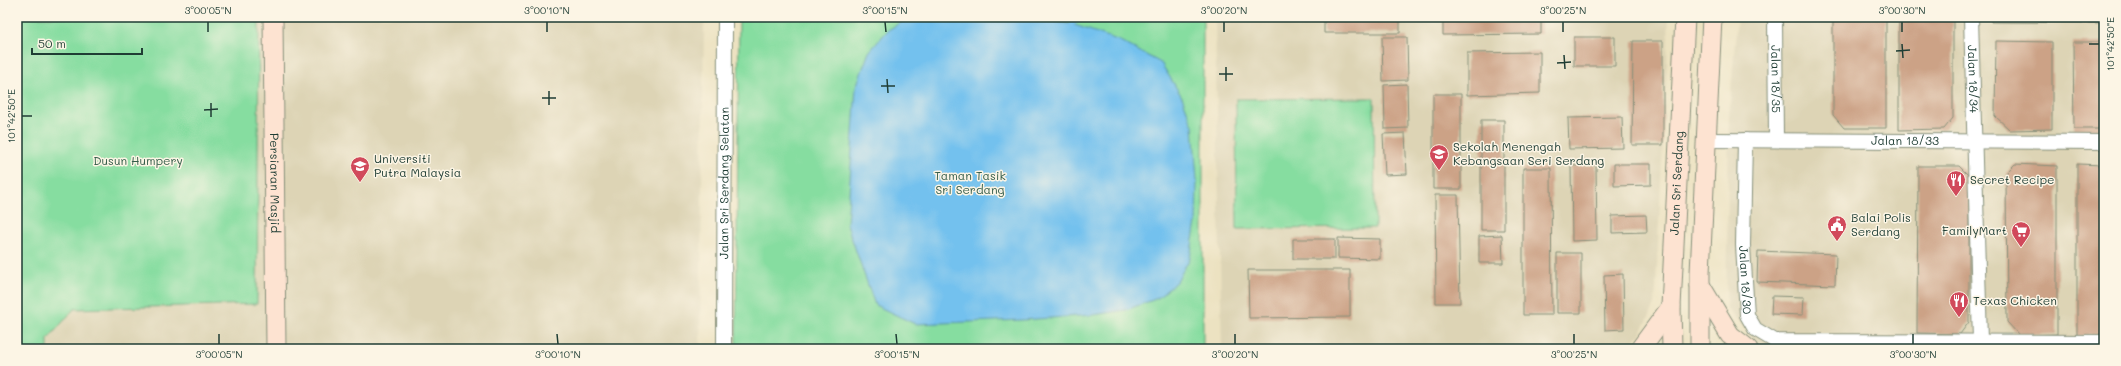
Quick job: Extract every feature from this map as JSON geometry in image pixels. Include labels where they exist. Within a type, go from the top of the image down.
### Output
[{"type":"street","name":"Persiaran Masjid","points":[[273,17],[276,349]]},
{"type":"street","name":"Jalan Sri Serdang Selatan","points":[[724,349],[725,17]]},
{"type":"street","name":"Jalan Sri Serdang","points":[[1672,349],[1671,307],[1685,17]]},
{"type":"street","points":[[1700,349],[1700,283],[1712,17]]},
{"type":"street","name":"Jalan 18/35","points":[[1775,17],[1776,140]]},
{"type":"street","name":"Jalan 18/34","points":[[1971,17],[1980,342]]},
{"type":"street","name":"Jalan 18/33","points":[[1706,140],[2104,142]]},
{"type":"street","name":"Jalan 18/30","points":[[1745,140],[1744,289],[1747,314],[1755,330],[1775,341],[2104,342]]},
{"type":"street","points":[[1700,283],[1730,335],[1748,349]]},
{"type":"street","points":[[1640,349],[1671,307]]},
{"type":"shaded area","name":"Universiti Putra Malaysia","points":[[17,17],[704,17],[700,349],[17,349]]},
{"type":"shaded area","name":"Sekolah Menengah Kebangsaan Seri Serdang","points":[[1215,17],[1669,17],[1655,305],[1642,331],[1628,349],[1222,349]]},
{"type":"shaded area","points":[[1737,17],[2104,17],[2104,349],[1765,349],[1726,308],[1729,117]]},
{"type":"green space","name":"Dusun Humpery","points":[[17,17],[259,17],[257,304],[74,309],[48,339],[48,349],[17,349]]},
{"type":"green space","name":"Taman Tasik Sri Serdang","points":[[739,17],[1203,17],[1203,349],[736,349]]},
{"type":"green space","points":[[1374,98],[1375,228],[1237,229],[1236,99]]},
{"type":"water","name":"Taman Tasik Sri Serdang","points":[[910,17],[1018,17],[1072,24],[1120,41],[1161,63],[1182,97],[1193,126],[1197,181],[1196,222],[1190,258],[1177,281],[1158,298],[1126,310],[1093,315],[1022,320],[915,324],[875,305],[847,225],[856,87],[869,52],[888,30]]},
{"type":"building","points":[[1324,17],[1400,17],[1400,33],[1324,33]]},
{"type":"building","points":[[1443,17],[1541,17],[1541,34],[1443,35]]},
{"type":"building","points":[[1833,17],[1886,17],[1886,128],[1844,128],[1833,115]]},
{"type":"building","points":[[1899,17],[1953,17],[1953,118],[1944,129],[1899,130]]},
{"type":"building","points":[[1991,17],[2104,17],[2104,23],[1991,22]]},
{"type":"building","points":[[1382,37],[1407,37],[1408,80],[1383,81]]},
{"type":"building","points":[[1574,37],[1615,37],[1615,66],[1574,66]]},
{"type":"building","points":[[1633,41],[1663,41],[1663,145],[1632,145]]},
{"type":"building","points":[[1996,41],[2052,42],[2052,129],[2010,130],[1995,116]]},
{"type":"building","points":[[2073,42],[2104,42],[2104,129],[2074,129]]},
{"type":"building","points":[[1540,52],[1540,93],[1467,95],[1467,53]]},
{"type":"building","points":[[1407,84],[1408,128],[1385,129],[1384,85]]},
{"type":"building","points":[[1433,94],[1461,94],[1461,189],[1433,189]]},
{"type":"building","points":[[1622,117],[1623,148],[1569,149],[1568,118]]},
{"type":"building","points":[[1481,120],[1504,120],[1504,230],[1481,230]]},
{"type":"building","points":[[1405,133],[1407,174],[1385,175],[1383,134]]},
{"type":"building","points":[[1614,164],[1651,164],[1651,185],[1614,186]]},
{"type":"building","points":[[2015,164],[2057,166],[2057,334],[2019,335],[2007,322],[2006,173]]},
{"type":"building","points":[[2077,164],[2104,165],[2104,334],[2077,336]]},
{"type":"building","points":[[1596,165],[1597,240],[1572,241],[1571,166]]},
{"type":"building","points":[[1918,166],[1959,166],[1969,176],[1969,322],[1960,334],[1917,333]]},
{"type":"building","points":[[1523,168],[1551,168],[1552,315],[1523,315]]},
{"type":"building","points":[[1435,195],[1458,195],[1460,303],[1436,303]]},
{"type":"building","points":[[1646,215],[1647,232],[1612,233],[1612,216]]},
{"type":"building","points":[[1502,235],[1503,263],[1479,263],[1479,236]]},
{"type":"building","points":[[1338,238],[1380,239],[1380,259],[1338,258]]},
{"type":"building","points":[[1293,239],[1335,239],[1335,259],[1293,259]]},
{"type":"building","points":[[1758,251],[1836,254],[1835,285],[1757,282]]},
{"type":"building","points":[[1557,253],[1581,253],[1581,313],[1557,313]]},
{"type":"building","points":[[1248,270],[1350,270],[1350,317],[1249,318]]},
{"type":"building","points":[[1623,274],[1624,329],[1605,330],[1604,275]]},
{"type":"building","points":[[1772,296],[1804,297],[1803,315],[1771,314]]},
{"type":"waterway","points":[[1072,24],[1082,17]]},
{"type":"place","name":"Sekolah Menengah Kebangsaan Seri Serdang","points":[[1439,171]]},
{"type":"place","name":"Universiti Putra Malaysia","points":[[360,183]]},
{"type":"place","name":"Secret Recipe","points":[[1956,197]]},
{"type":"place","name":"Balai Polis Serdang","points":[[1837,242]]},
{"type":"place","name":"FamilyMart","points":[[2021,248]]},
{"type":"place","name":"Texas Chicken","points":[[1959,318]]}]
